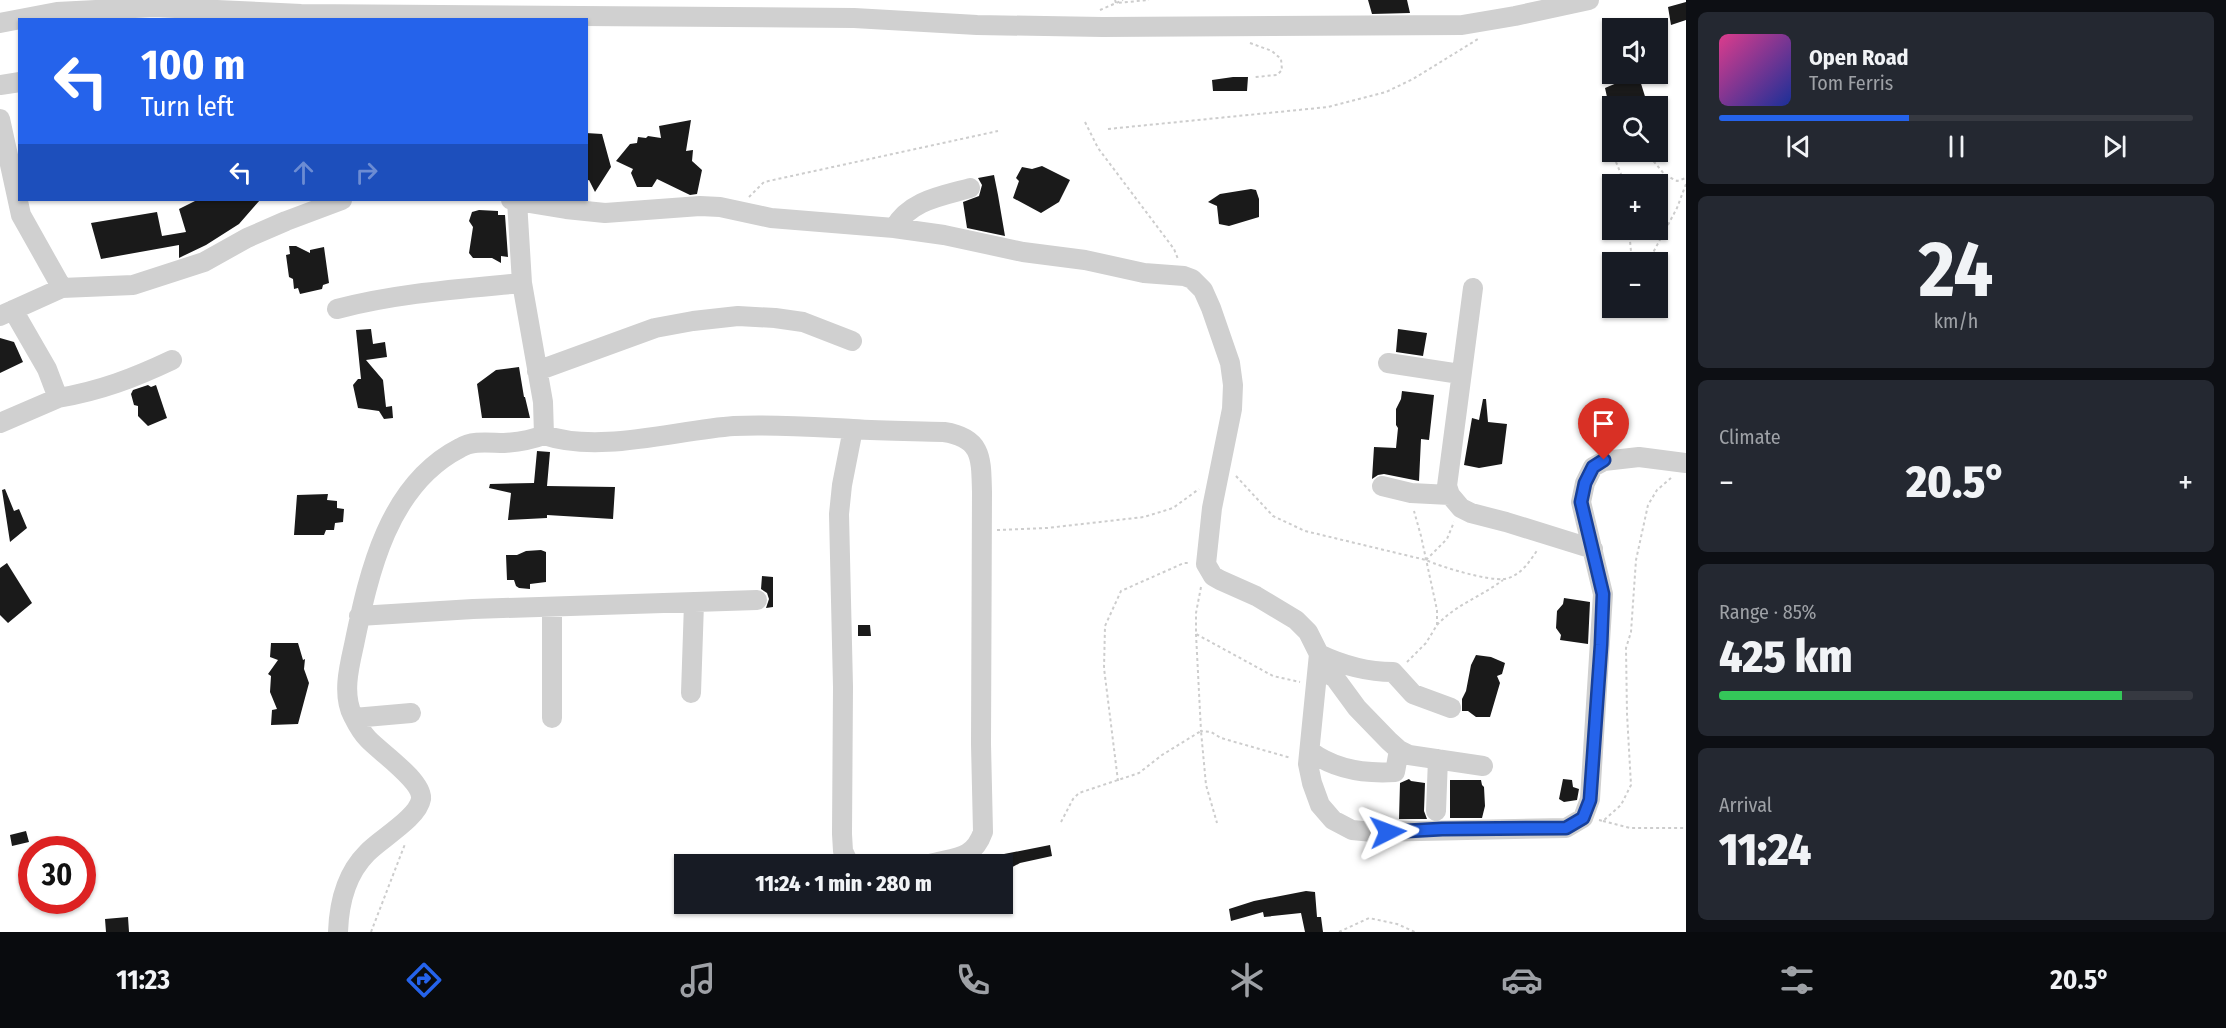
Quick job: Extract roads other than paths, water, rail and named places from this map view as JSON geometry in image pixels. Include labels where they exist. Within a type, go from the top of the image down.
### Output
[{"type":"street","points":[[26,18],[57,12],[154,7],[301,14],[854,18],[989,25],[1279,28],[1462,25],[1589,0]]},
{"type":"street","points":[[0,23],[18,20]]},
{"type":"street","points":[[0,85],[18,82]]},
{"type":"street","points":[[0,119],[15,165],[18,190]]},
{"type":"street","points":[[894,228],[899,219],[917,203],[970,188]]},
{"type":"street","points":[[19,201],[21,215],[62,288]]},
{"type":"street","points":[[58,398],[47,369],[7,313],[62,288],[133,285],[204,262],[276,225],[339,201]]},
{"type":"street","points":[[514,201],[522,283],[543,402],[544,435]]},
{"type":"street","points":[[521,201],[605,213],[700,206],[736,209],[771,218],[894,228],[944,235],[1023,252],[1085,260],[1144,273],[1184,276],[1192,279],[1203,290],[1221,335],[1230,363],[1233,385],[1232,409],[1212,508],[1206,564],[1208,570],[1220,580],[1256,596],[1296,620],[1308,632],[1318,667],[1309,758],[1312,783],[1320,806],[1333,820],[1352,830],[1388,832],[1566,828],[1583,818],[1590,800],[1603,594],[1581,502],[1585,483],[1593,467],[1604,460],[1639,457],[1680,469]]},
{"type":"street","points":[[337,309],[423,293],[522,283]]},
{"type":"street","points":[[1456,502],[1447,486],[1473,288]]},
{"type":"street","points":[[537,371],[655,328],[727,317],[775,318],[803,322],[852,341]]},
{"type":"street","points":[[0,423],[58,398],[101,389],[133,379],[172,360]]},
{"type":"street","points":[[1388,363],[1460,374]]},
{"type":"street","points":[[338,932],[343,894],[353,870],[367,852],[417,809],[421,799],[420,792],[409,777],[367,738],[354,718],[348,698],[348,674],[369,576],[384,532],[426,471],[462,446],[481,442],[520,442],[544,435],[561,440],[616,441],[735,426],[944,432],[957,434],[970,440],[977,449],[981,463],[983,832],[979,845],[972,852],[965,854]]},
{"type":"street","points":[[844,854],[842,834],[843,687],[839,514],[853,429]]},
{"type":"street","points":[[1382,486],[1456,502],[1472,513],[1593,549]]},
{"type":"street","points":[[359,616],[473,609],[757,600]]},
{"type":"street","points":[[691,693],[694,603]]},
{"type":"street","points":[[552,607],[552,718]]},
{"type":"street","points":[[1318,667],[1393,672],[1413,694],[1452,708]]},
{"type":"street","points":[[1318,667],[1335,678],[1357,708],[1399,750],[1409,755],[1483,766]]},
{"type":"street","points":[[354,718],[411,712]]},
{"type":"street","points":[[1309,758],[1355,771],[1395,772],[1399,750]]},
{"type":"street","points":[[1436,811],[1438,759]]}]
